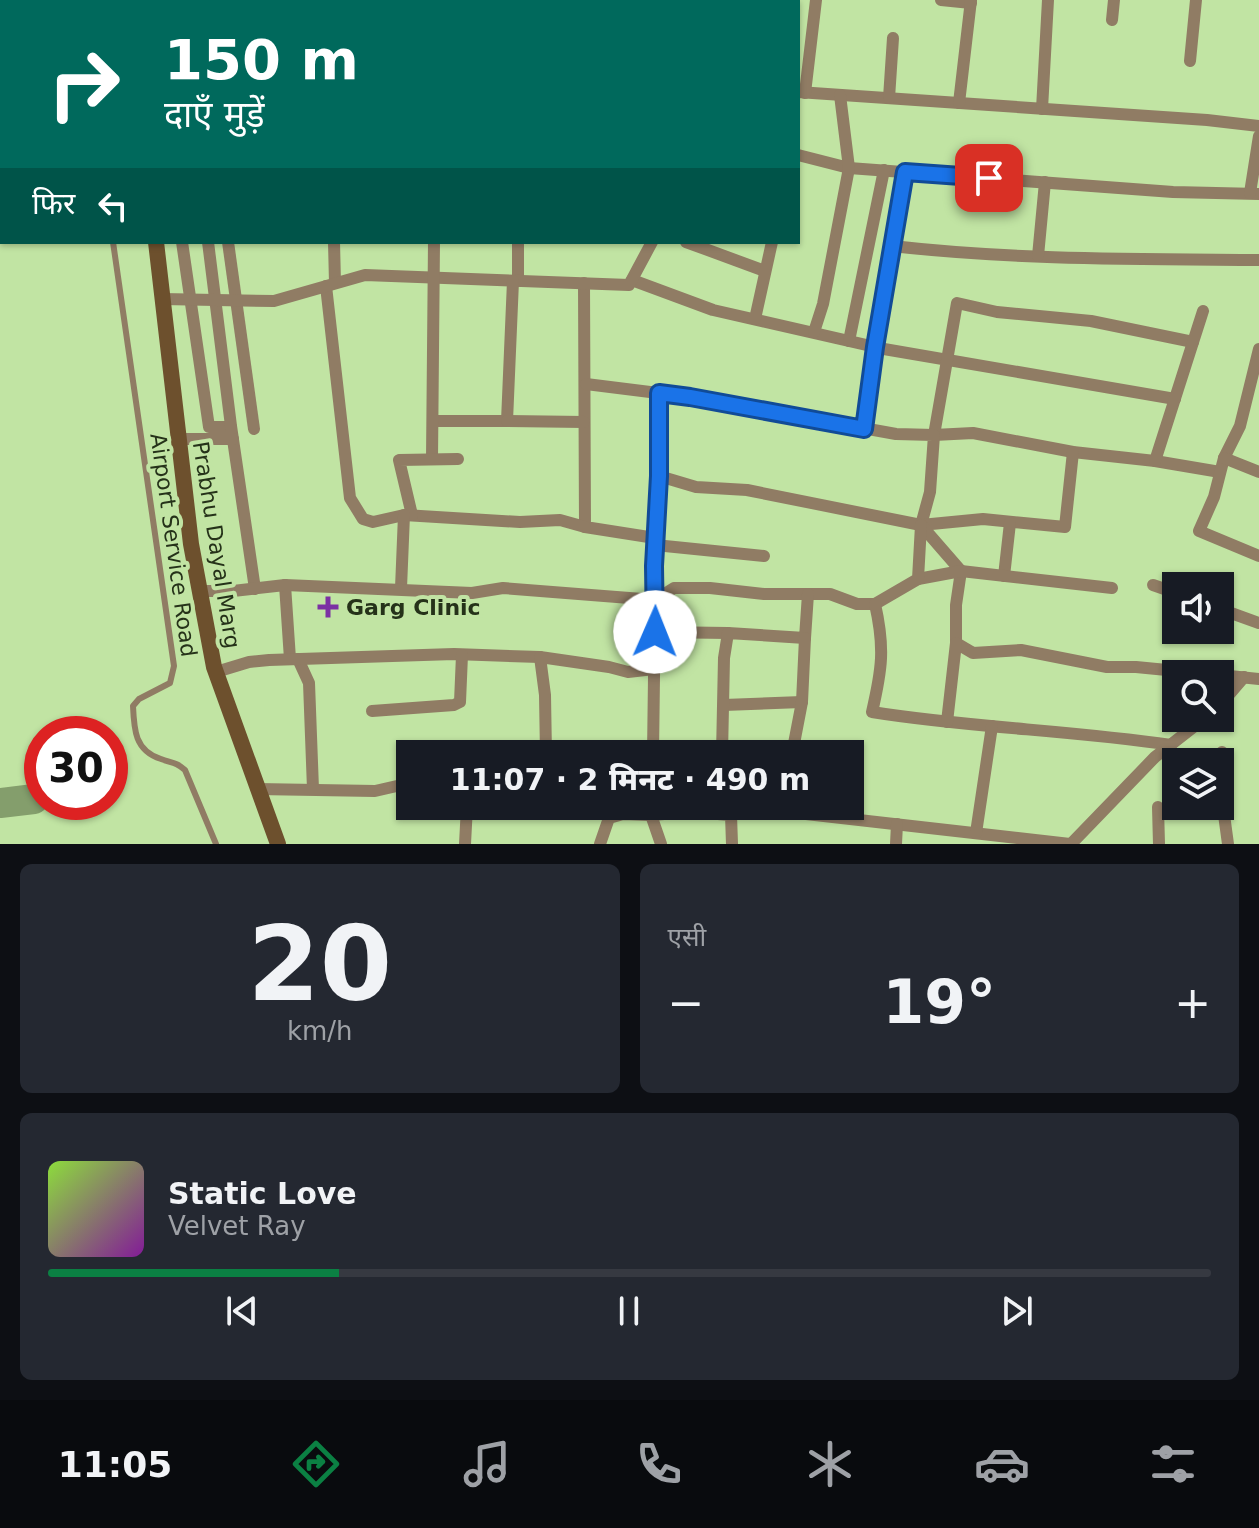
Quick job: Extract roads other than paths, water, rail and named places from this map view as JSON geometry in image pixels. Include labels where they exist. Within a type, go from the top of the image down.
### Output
[{"type":"street","points":[[816,0],[804,58],[801,93],[1259,126]]},
{"type":"street","points":[[941,0],[971,1],[959,103]]},
{"type":"street","points":[[1042,109],[1048,0]]},
{"type":"street","points":[[1112,20],[1114,0]]},
{"type":"street","points":[[1190,61],[1196,0]]},
{"type":"street","points":[[889,98],[893,38]]},
{"type":"street","points":[[814,332],[823,304],[849,168],[840,95]]},
{"type":"street","points":[[800,156],[849,168],[1173,192],[1254,194],[1259,136]]},
{"type":"street","points":[[849,341],[884,170]]},
{"type":"street","points":[[864,429],[905,172]]},
{"type":"street","points":[[1038,256],[1045,182]]},
{"type":"street","name":"Prabhu Dayal Marg","points":[[156,244],[191,544],[216,672],[278,844]]},
{"type":"street","points":[[182,244],[209,427],[232,433]]},
{"type":"street","points":[[208,244],[255,589]]},
{"type":"street","points":[[228,244],[254,429]]},
{"type":"street","points":[[334,244],[330,284],[350,498],[359,516],[368,522],[408,515],[520,522],[560,520],[655,542],[764,556]]},
{"type":"street","points":[[432,459],[434,244]]},
{"type":"street","points":[[507,421],[518,244]]},
{"type":"street","points":[[162,299],[274,301],[365,275],[629,285],[651,244]]},
{"type":"street","points":[[691,244],[765,271]]},
{"type":"street","points":[[755,319],[772,244]]},
{"type":"street","points":[[892,246],[1038,256],[1259,260]]},
{"type":"street","points":[[632,280],[713,310],[875,347],[1175,399]]},
{"type":"street","points":[[584,283],[585,527]]},
{"type":"street","points":[[918,579],[921,525],[930,492],[934,435],[957,303],[997,312],[1091,321],[1193,342]]},
{"type":"street","points":[[1155,461],[1203,311]]},
{"type":"street","points":[[1259,349],[1254,390],[1224,458],[1214,497],[1199,531],[1259,556]]},
{"type":"street","points":[[586,384],[690,397],[896,434],[973,433],[1073,452],[1220,472]]},
{"type":"street","points":[[653,740],[659,393]]},
{"type":"street","points":[[433,421],[584,422]]},
{"type":"street","points":[[179,439],[232,433]]},
{"type":"street","points":[[659,476],[696,487],[747,490],[921,525],[983,519],[1065,527],[1073,452]]},
{"type":"street","points":[[1224,458],[1259,472]]},
{"type":"street","points":[[401,588],[408,515],[399,460],[458,459]]},
{"type":"street","points":[[1004,576],[1010,523]]},
{"type":"street","points":[[921,525],[961,571],[947,722]]},
{"type":"street","points":[[200,591],[285,585],[472,593],[503,588],[655,600],[674,588],[710,588],[764,594],[830,594],[857,604],[875,604],[918,579],[961,571],[1112,588]]},
{"type":"street","points":[[285,585],[294,659],[309,683],[313,789]]},
{"type":"street","points":[[1153,585],[1162,588]]},
{"type":"street","points":[[795,740],[802,702],[808,594]]},
{"type":"street","points":[[875,604],[882,635],[883,665],[872,712],[1171,745]]},
{"type":"street","points":[[1234,614],[1259,623]]},
{"type":"street","points":[[655,632],[805,638]]},
{"type":"street","points":[[723,740],[728,633]]},
{"type":"street","points":[[956,643],[973,653],[1021,650],[1107,667],[1162,670]]},
{"type":"street","points":[[372,711],[460,702],[462,655]]},
{"type":"street","points":[[216,672],[249,662],[462,655],[540,657],[628,672],[654,669]]},
{"type":"street","points":[[540,657],[546,740]]},
{"type":"street","points":[[1234,676],[1259,679]]},
{"type":"street","points":[[1234,689],[1244,677]]},
{"type":"street","points":[[724,705],[802,702]]},
{"type":"street","points":[[976,833],[992,726]]},
{"type":"street","points":[[859,820],[1070,844],[1155,757],[1187,732]]},
{"type":"street","points":[[257,789],[375,791],[396,786]]},
{"type":"street","points":[[1158,807],[1159,844]]},
{"type":"street","points":[[465,844],[466,820]]},
{"type":"street","points":[[600,844],[608,820]]},
{"type":"street","points":[[654,820],[661,844]]},
{"type":"street","points":[[731,820],[732,844]]},
{"type":"street","points":[[1225,820],[1228,844]]},
{"type":"street","points":[[896,844],[897,824]]},
{"type":"lane","name":"Airport Service Road","points":[[113,244],[174,666],[170,683],[139,699],[133,706],[134,733],[141,748],[160,759],[176,762],[185,770],[216,844]]},
{"type":"place","name":"Garg Clinic","points":[[328,607]]}]
